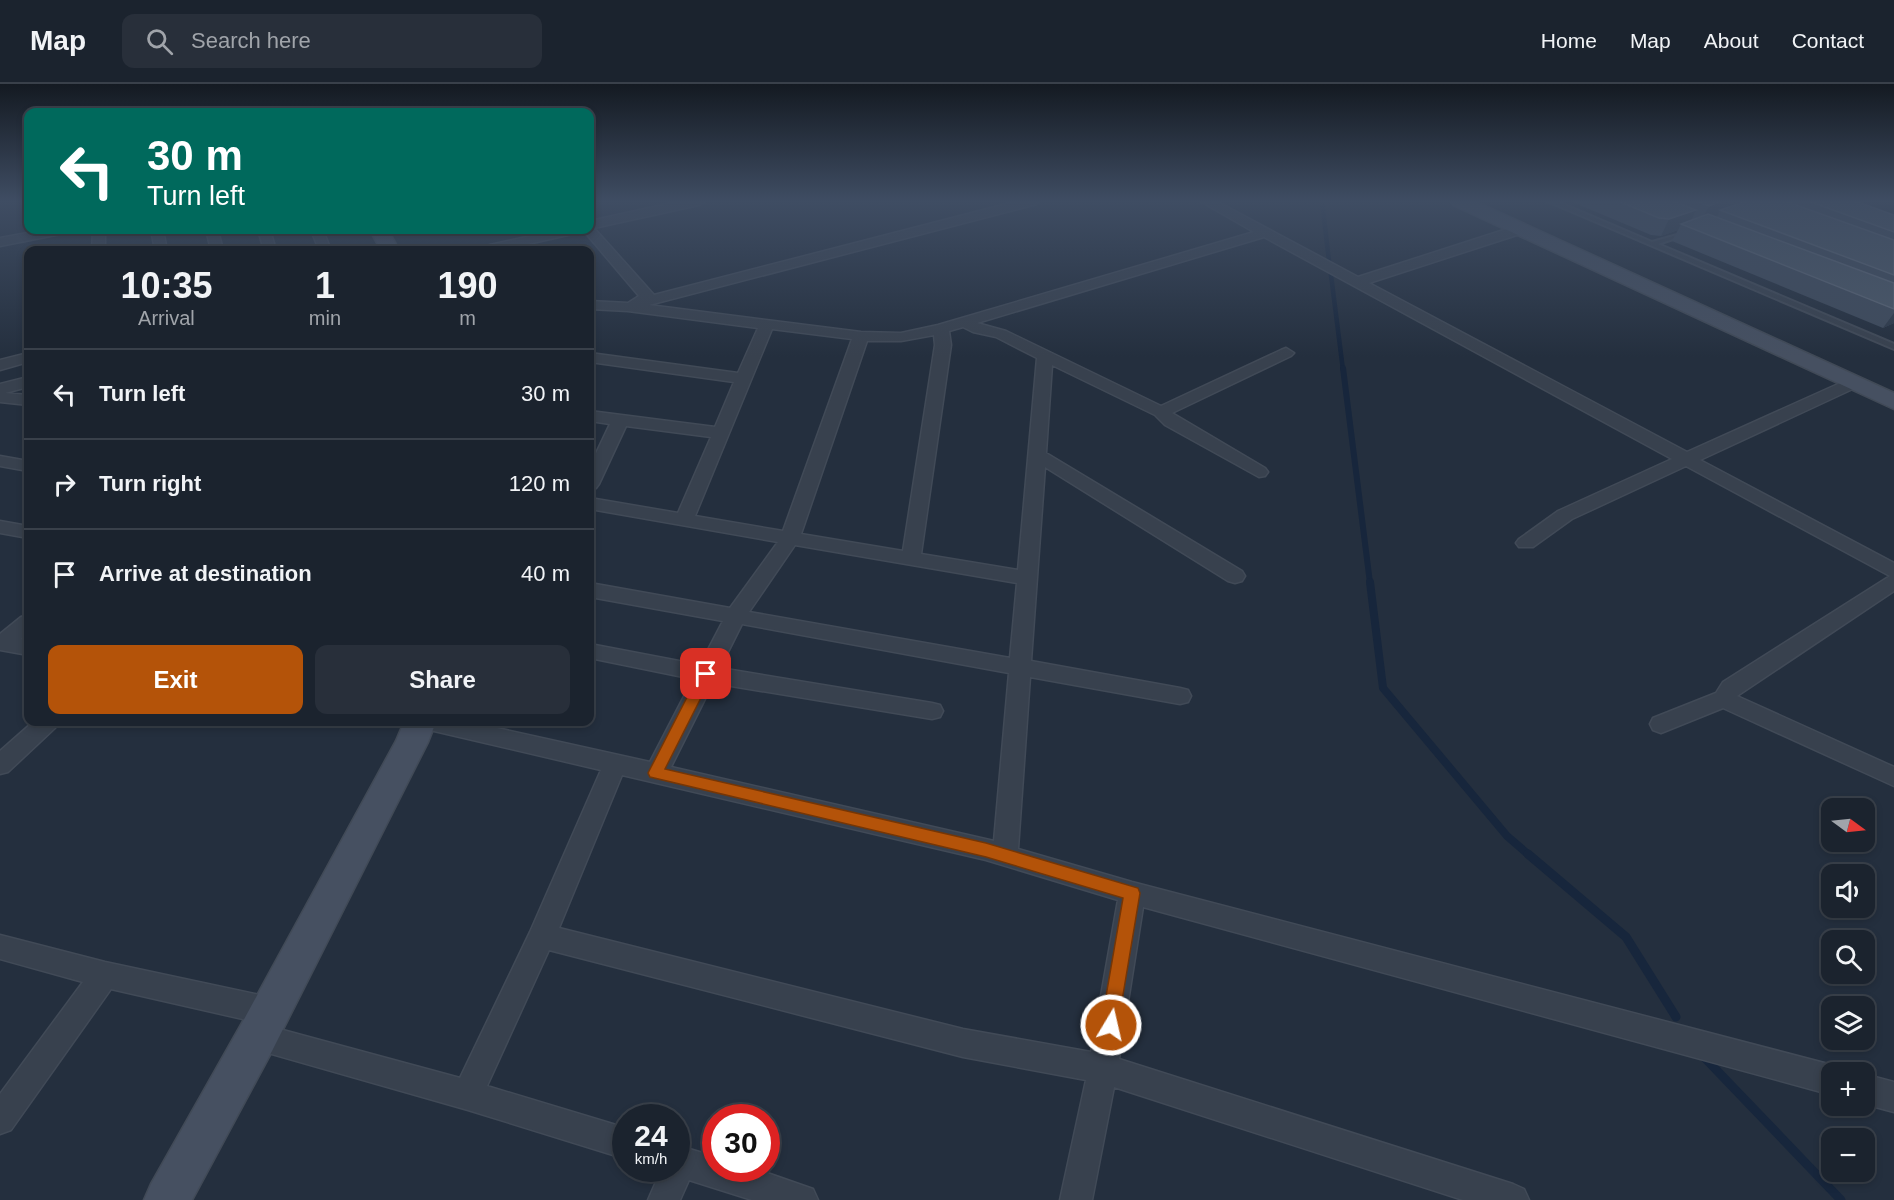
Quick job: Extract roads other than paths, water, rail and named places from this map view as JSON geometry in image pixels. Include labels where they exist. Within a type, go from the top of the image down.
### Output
[{"type":"street","points":[[611,253],[648,297],[628,307]]},
{"type":"street","points":[[628,307],[834,253]]},
{"type":"street","points":[[594,305],[628,307],[765,326],[861,336],[901,337],[941,329],[1197,253]]},
{"type":"street","points":[[1303,253],[1894,571]]},
{"type":"street","points":[[1358,282],[1447,253]]},
{"type":"street","points":[[1569,253],[1894,402]]},
{"type":"street","points":[[964,322],[1001,334],[1161,412],[1171,421],[1259,472]]},
{"type":"street","points":[[684,520],[765,326]]},
{"type":"street","points":[[911,559],[943,345],[941,329]]},
{"type":"street","points":[[656,773],[735,617],[790,538],[861,336]]},
{"type":"street","points":[[1161,412],[1287,352]]},
{"type":"street","points":[[451,726],[1005,854],[1045,356]]},
{"type":"street","points":[[594,358],[744,379]]},
{"type":"street","points":[[0,365],[24,359]]},
{"type":"street","points":[[0,389],[24,383]]},
{"type":"street","points":[[1526,543],[1565,515],[1853,383]]},
{"type":"street","points":[[0,397],[24,400]]},
{"type":"street","points":[[594,417],[721,433]]},
{"type":"street","points":[[594,475],[620,420]]},
{"type":"street","points":[[1037,455],[1235,576]]},
{"type":"street","points":[[0,461],[24,465]]},
{"type":"street","points":[[594,505],[1027,578]]},
{"type":"street","points":[[0,527],[24,531]]},
{"type":"street","points":[[1661,724],[1724,699],[1731,688],[1894,582]]},
{"type":"street","points":[[594,591],[1180,696]]},
{"type":"street","points":[[2,643],[24,625]]},
{"type":"street","points":[[2,643],[24,647]]},
{"type":"street","points":[[594,652],[706,674],[932,711]]},
{"type":"street","points":[[1724,699],[1894,777]]},
{"type":"street","points":[[0,765],[43,726]]},
{"type":"street","points":[[167,1200],[263,1024],[418,726]]},
{"type":"street","points":[[468,1095],[542,936],[615,764]]},
{"type":"street","points":[[986,850],[1132,893],[1821,1077]]},
{"type":"street","points":[[1076,1200],[1104,1068],[1132,893]]},
{"type":"street","points":[[542,936],[963,1043],[1104,1068],[1513,1200]]},
{"type":"street","points":[[0,947],[105,975],[263,1024],[468,1095],[612,1140]]},
{"type":"street","points":[[0,1119],[105,975]]},
{"type":"street","points":[[1875,1092],[1894,1097]]},
{"type":"street","points":[[690,1164],[802,1200]]},
{"type":"street","points":[[664,1200],[671,1182]]},
{"type":"lane","points":[[1673,253],[1894,347]]},
{"type":"waterway","points":[[1328,253],[1329,261]]},
{"type":"waterway","points":[[1331,275],[1343,370]]},
{"type":"waterway","points":[[1343,368],[1370,583]]},
{"type":"waterway","points":[[1370,582],[1383,688],[1507,836],[1529,855]]},
{"type":"waterway","points":[[1528,854],[1626,937],[1676,1017]]},
{"type":"waterway","points":[[1702,1055],[1841,1200]]}]
